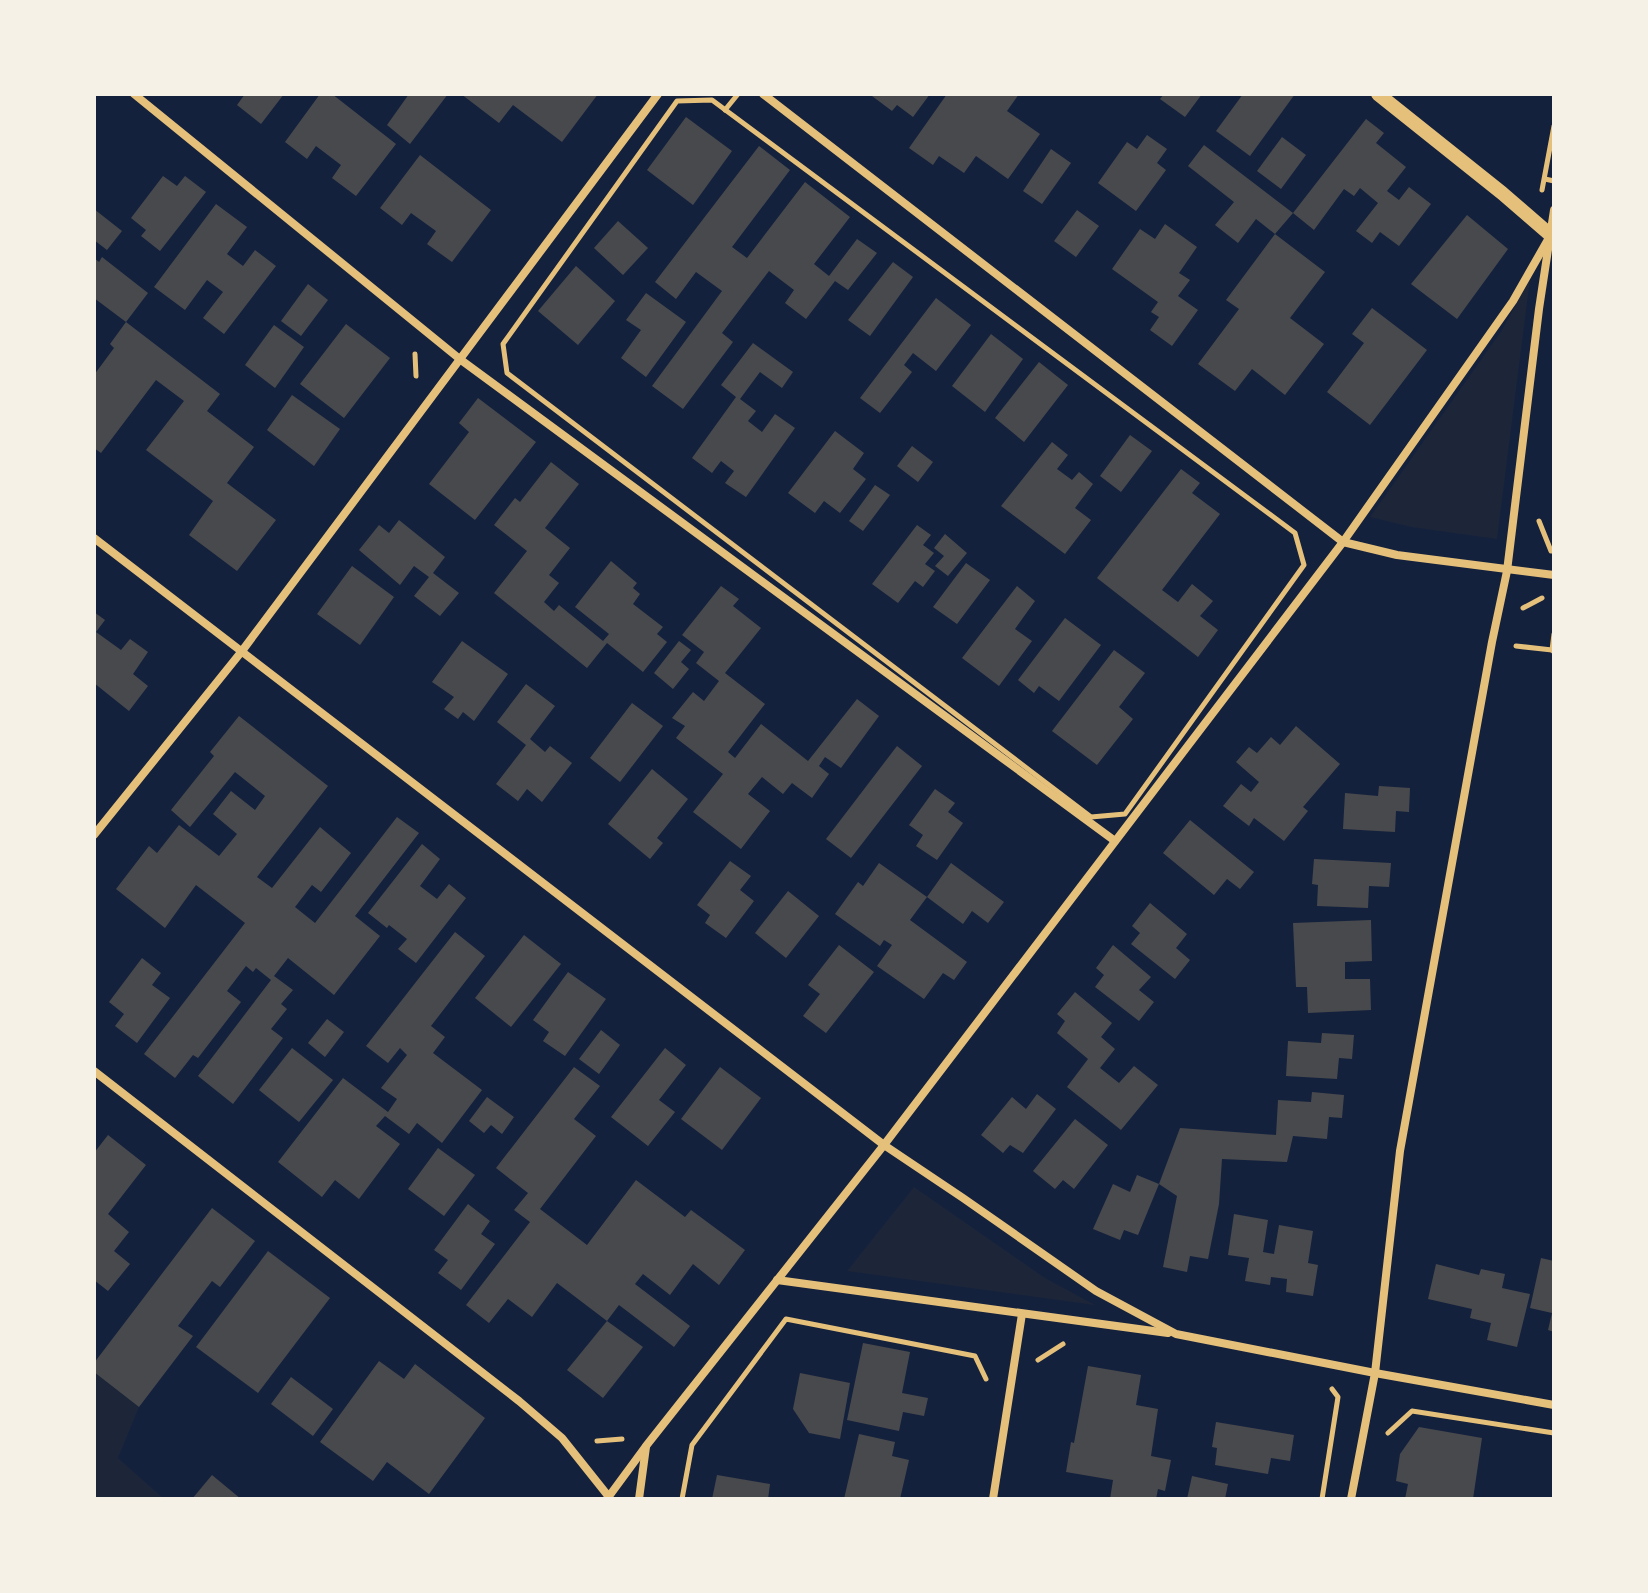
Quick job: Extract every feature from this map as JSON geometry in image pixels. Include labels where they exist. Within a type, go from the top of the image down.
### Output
[{"type":"street","points":[[134,94],[461,360],[1115,841]]},
{"type":"street","points":[[94,835],[242,651],[658,94]]},
{"type":"street","points":[[763,94],[1343,542],[1397,555],[1554,575]]},
{"type":"street","points":[[1378,94],[1552,237]]},
{"type":"street","points":[[1351,1499],[1375,1373],[1400,1151],[1507,571],[1554,210]]},
{"type":"street","points":[[94,1071],[519,1401],[562,1438],[608,1498],[884,1145],[1343,542],[1513,301],[1552,237]]},
{"type":"street","points":[[94,538],[884,1145],[1096,1291],[1176,1334]]},
{"type":"street","points":[[777,1280],[1176,1334],[1554,1405]]},
{"type":"street","points":[[993,1499],[1022,1314]]},
{"type":"street","points":[[639,1499],[646,1446]]},
{"type":"path","points":[[725,110],[738,94]]},
{"type":"path","points":[[712,100],[725,110],[1295,533],[1304,565],[1125,814],[1091,817],[507,373],[503,344],[677,101],[712,100]]},
{"type":"path","points":[[1545,179],[1554,181]]},
{"type":"path","points":[[415,350],[417,386]]},
{"type":"path","points":[[1516,612],[1541,598],[1554,600]]},
{"type":"path","points":[[1554,634],[1554,652]]},
{"type":"path","points":[[682,1499],[692,1445],[786,1319],[975,1356]]},
{"type":"path","points":[[1038,1361],[1069,1340]]},
{"type":"path","points":[[1322,1499],[1338,1397],[1331,1387]]},
{"type":"path","points":[[1384,1437],[1412,1411],[1554,1433]]},
{"type":"path","points":[[587,1433],[598,1442],[624,1439]]},
{"type":"shaded area","points":[[1530,279],[1497,539],[1411,527],[1370,517],[1502,330]]},
{"type":"shaded area","points":[[914,1187],[1045,1278],[1095,1305],[847,1271]]},
{"type":"shaded area","points":[[94,1372],[139,1407],[118,1458],[164,1499],[94,1499]]},
{"type":"building","points":[[245,94],[284,94],[261,124],[237,105]]},
{"type":"building","points":[[320,94],[332,94],[396,144],[356,196],[332,178],[341,165],[316,146],[307,159],[285,142]]},
{"type":"building","points":[[409,94],[448,94],[410,144],[387,125]]},
{"type":"building","points":[[461,94],[598,94],[562,142],[513,105],[499,123]]},
{"type":"building","points":[[930,94],[913,117],[897,105],[892,111],[872,96]]},
{"type":"building","points":[[947,94],[1019,94],[1007,111],[1040,134],[1008,179],[976,156],[964,173],[939,156],[933,165],[909,148]]},
{"type":"building","points":[[1164,94],[1202,94],[1185,117],[1160,99]]},
{"type":"building","points":[[1243,94],[1295,94],[1250,156],[1216,131]]},
{"type":"building","points":[[686,117],[732,151],[693,205],[647,170]]},
{"type":"building","points":[[1366,119],[1384,133],[1376,143],[1406,167],[1387,191],[1399,200],[1409,187],[1431,204],[1399,246],[1380,232],[1372,243],[1356,231],[1378,203],[1360,188],[1354,196],[1344,189],[1314,230],[1293,213]]},
{"type":"building","points":[[1147,135],[1167,149],[1157,163],[1166,170],[1136,211],[1098,183],[1127,142],[1137,149]]},
{"type":"building","points":[[1282,137],[1306,155],[1281,189],[1257,171]]},
{"type":"building","points":[[1204,145],[1293,213],[1275,234],[1256,219],[1238,243],[1215,225],[1234,202],[1188,166]]},
{"type":"building","points":[[759,146],[790,170],[732,247],[747,258],[805,182],[850,217],[814,264],[829,276],[857,239],[877,253],[848,290],[835,281],[806,319],[785,303],[794,290],[769,271],[722,333],[733,342],[683,409],[652,386],[722,291],[696,272],[676,299],[655,282]]},
{"type":"building","points":[[1051,149],[1071,163],[1042,204],[1023,191]]},
{"type":"building","points":[[420,155],[491,210],[452,262],[427,244],[436,231],[411,213],[402,225],[380,208]]},
{"type":"building","points":[[163,176],[177,186],[185,176],[206,192],[160,251],[141,236],[146,230],[131,218]]},
{"type":"building","points":[[216,204],[247,227],[227,254],[243,266],[255,250],[276,266],[224,334],[203,318],[223,292],[207,280],[185,310],[154,287]]},
{"type":"building","points":[[94,209],[122,231],[107,250],[94,240]]},
{"type":"building","points":[[1077,210],[1099,226],[1076,257],[1054,241]]},
{"type":"building","points":[[1467,215],[1508,249],[1457,319],[1411,284]]},
{"type":"building","points":[[618,221],[648,248],[623,275],[594,248]]},
{"type":"building","points":[[1165,224],[1197,247],[1179,273],[1190,280],[1178,296],[1198,310],[1172,346],[1150,330],[1159,317],[1151,312],[1158,302],[1112,269],[1140,229],[1155,239]]},
{"type":"building","points":[[1275,234],[1325,272],[1290,318],[1324,344],[1285,395],[1252,369],[1235,391],[1198,364],[1239,309],[1226,300]]},
{"type":"building","points":[[102,257],[148,293],[126,322],[94,298],[94,258],[99,262]]},
{"type":"building","points":[[893,262],[913,277],[870,336],[848,320]]},
{"type":"building","points":[[576,266],[615,301],[578,345],[538,311]]},
{"type":"building","points":[[308,284],[328,300],[301,336],[281,321]]},
{"type":"building","points":[[646,293],[686,322],[646,377],[621,358],[641,330],[626,320]]},
{"type":"building","points":[[936,298],[971,325],[936,371],[913,353],[904,365],[912,372],[880,413],[860,398]]},
{"type":"building","points":[[1372,308],[1427,350],[1370,425],[1327,392],[1364,343],[1352,334]]},
{"type":"building","points":[[126,322],[220,394],[207,411],[254,447],[227,483],[276,520],[237,571],[189,535],[213,501],[146,450],[184,401],[156,380],[101,453],[94,448],[94,375],[114,348],[110,344]]},
{"type":"building","points":[[346,324],[390,358],[344,418],[300,384]]},
{"type":"building","points":[[274,325],[304,347],[275,388],[245,365]]},
{"type":"building","points":[[991,334],[1023,359],[985,412],[952,386]]},
{"type":"building","points":[[753,343],[793,372],[782,388],[760,372],[740,399],[756,411],[748,421],[762,432],[775,414],[795,428],[746,497],[725,483],[734,471],[721,461],[712,473],[692,458],[736,397],[721,385]]},
{"type":"building","points":[[1039,362],[1068,385],[1024,442],[995,418]]},
{"type":"building","points":[[292,395],[340,429],[314,466],[267,430]]},
{"type":"building","points":[[478,398],[536,442],[475,520],[429,484],[469,432],[459,423]]},
{"type":"building","points":[[835,431],[864,453],[853,469],[866,479],[840,513],[824,501],[815,513],[788,493]]},
{"type":"building","points":[[1130,435],[1152,451],[1121,492],[1100,476]]},
{"type":"building","points":[[1052,442],[1068,455],[1057,469],[1072,480],[1079,472],[1093,484],[1075,508],[1091,520],[1065,554],[1001,506]]},
{"type":"building","points":[[912,446],[933,462],[918,482],[897,466]]},
{"type":"building","points":[[551,462],[579,484],[545,528],[570,548],[549,575],[559,583],[544,602],[554,611],[559,605],[603,641],[609,634],[575,607],[611,561],[637,583],[633,588],[640,594],[633,604],[663,627],[657,634],[667,642],[643,672],[607,643],[587,668],[494,593],[527,551],[494,525],[515,498],[520,502]]},
{"type":"building","points":[[1181,469],[1200,483],[1192,493],[1220,514],[1162,590],[1178,602],[1192,584],[1213,601],[1200,616],[1218,630],[1198,657],[1097,578]]},
{"type":"building","points":[[875,485],[890,495],[863,531],[849,521]]},
{"type":"building","points":[[399,520],[445,557],[433,573],[459,593],[440,616],[414,596],[429,577],[414,566],[400,585],[359,550],[379,525],[389,533]]},
{"type":"building","points":[[917,525],[931,535],[923,545],[934,553],[925,564],[935,571],[923,587],[915,581],[898,603],[872,584]]},
{"type":"building","points":[[945,534],[967,553],[948,576],[935,566],[944,556],[934,548]]},
{"type":"building","points":[[966,563],[990,580],[957,624],[933,607]]},
{"type":"building","points":[[352,566],[394,597],[360,645],[317,614]]},
{"type":"building","points":[[721,586],[739,599],[733,606],[761,628],[725,673],[765,704],[728,752],[735,758],[761,724],[808,761],[857,699],[879,716],[841,768],[825,757],[819,766],[829,774],[812,798],[792,783],[783,794],[762,777],[748,794],[770,811],[741,849],[693,812],[723,774],[676,738],[685,726],[672,718],[693,692],[704,701],[719,681],[696,663],[704,652],[682,635]]},
{"type":"building","points":[[1017,586],[1035,601],[1015,629],[1032,641],[999,686],[962,658]]},
{"type":"building","points":[[94,612],[105,620],[96,632],[121,650],[130,639],[148,652],[133,674],[148,686],[129,711],[94,683]]},
{"type":"building","points":[[1065,618],[1101,645],[1059,701],[1039,686],[1034,693],[1018,680]]},
{"type":"building","points":[[462,641],[508,674],[474,721],[463,712],[458,719],[444,709],[454,697],[432,682]]},
{"type":"building","points":[[679,641],[691,650],[681,662],[689,669],[673,689],[654,673]]},
{"type":"building","points":[[1114,650],[1145,673],[1119,707],[1133,719],[1097,765],[1052,731]]},
{"type":"building","points":[[526,684],[555,706],[530,739],[545,752],[550,746],[572,763],[542,802],[527,789],[518,801],[496,784],[526,745],[497,722]]},
{"type":"building","points":[[632,703],[663,726],[620,782],[590,758]]},
{"type":"building","points":[[239,716],[328,786],[257,877],[272,888],[320,827],[351,853],[321,892],[312,885],[295,907],[315,923],[397,817],[419,833],[355,916],[380,936],[334,995],[288,958],[274,976],[293,990],[281,1004],[287,1009],[271,1029],[283,1038],[233,1104],[198,1076],[271,980],[256,968],[253,972],[246,966],[227,991],[241,1002],[198,1058],[193,1055],[175,1078],[144,1054],[245,923],[196,885],[165,928],[116,889],[149,846],[157,853],[179,825],[219,856],[237,834],[213,814],[231,791],[255,810],[265,796],[235,772],[190,827],[171,810],[214,756],[210,752]]},
{"type":"building","points":[[1296,726],[1340,764],[1303,807],[1308,811],[1284,841],[1254,818],[1249,826],[1223,806],[1241,784],[1251,792],[1259,782],[1236,762],[1249,747],[1257,753],[1271,737],[1280,745]]},
{"type":"building","points":[[897,746],[922,766],[851,858],[826,839]]},
{"type":"building","points":[[652,769],[688,799],[657,838],[663,843],[650,859],[608,824]]},
{"type":"building","points":[[1379,786],[1410,788],[1409,812],[1396,811],[1395,832],[1343,829],[1345,793],[1378,796]]},
{"type":"building","points":[[935,789],[955,803],[948,812],[963,823],[937,860],[916,846],[923,835],[909,825]]},
{"type":"building","points":[[1190,820],[1254,872],[1240,889],[1227,879],[1214,895],[1163,853]]},
{"type":"building","points":[[422,844],[440,859],[420,886],[437,899],[449,884],[466,898],[416,963],[398,949],[407,939],[368,913]]},
{"type":"building","points":[[1314,859],[1391,863],[1389,887],[1369,886],[1368,908],[1317,906],[1318,885],[1312,884]]},
{"type":"building","points":[[730,861],[751,876],[740,890],[754,901],[726,938],[705,923],[710,915],[697,905]]},
{"type":"building","points":[[879,863],[927,897],[910,920],[967,962],[954,980],[943,973],[924,999],[877,966],[892,945],[884,940],[880,946],[835,914],[858,882],[863,886]]},
{"type":"building","points":[[951,863],[1004,902],[988,923],[972,911],[963,924],[927,897]]},
{"type":"building","points":[[788,891],[819,916],[786,958],[755,933]]},
{"type":"building","points":[[1150,903],[1187,934],[1176,948],[1190,960],[1175,979],[1131,944],[1140,933],[1132,926]]},
{"type":"building","points":[[1371,920],[1372,961],[1345,962],[1345,979],[1370,979],[1371,1010],[1308,1013],[1307,987],[1296,987],[1293,923]]},
{"type":"building","points":[[455,932],[485,956],[431,1026],[445,1037],[433,1053],[482,1090],[442,1143],[417,1123],[409,1134],[385,1116],[376,1126],[400,1144],[359,1199],[335,1180],[322,1197],[278,1162],[343,1078],[388,1112],[397,1099],[381,1088],[407,1055],[400,1048],[388,1063],[366,1046]]},
{"type":"building","points":[[524,935],[561,964],[511,1027],[475,998]]},
{"type":"building","points":[[839,945],[874,972],[826,1033],[803,1016],[820,994],[808,985]]},
{"type":"building","points":[[1113,945],[1151,977],[1139,990],[1154,1002],[1139,1021],[1095,987],[1104,975],[1096,968]]},
{"type":"building","points":[[142,958],[161,973],[152,985],[170,998],[137,1043],[115,1026],[124,1014],[109,1002]]},
{"type":"building","points":[[568,972],[606,999],[565,1056],[543,1041],[549,1032],[533,1020]]},
{"type":"building","points":[[1075,992],[1112,1023],[1101,1037],[1115,1049],[1100,1068],[1119,1083],[1134,1066],[1158,1085],[1121,1130],[1067,1087],[1088,1059],[1057,1033],[1065,1021],[1057,1014]]},
{"type":"building","points":[[327,1019],[344,1032],[325,1057],[308,1043]]},
{"type":"building","points":[[601,1030],[620,1045],[599,1074],[579,1059]]},
{"type":"building","points":[[1322,1033],[1354,1035],[1352,1059],[1339,1058],[1337,1079],[1286,1076],[1288,1041],[1321,1043]]},
{"type":"building","points":[[292,1048],[333,1080],[299,1122],[259,1090]]},
{"type":"building","points":[[665,1048],[686,1065],[659,1100],[675,1112],[648,1146],[611,1117]]},
{"type":"building","points":[[574,1067],[600,1086],[574,1119],[596,1136],[540,1209],[587,1245],[636,1180],[685,1217],[691,1210],[745,1250],[719,1285],[693,1264],[670,1295],[643,1274],[635,1284],[690,1326],[674,1347],[619,1305],[607,1321],[557,1283],[532,1317],[508,1299],[489,1323],[466,1305],[530,1222],[514,1210],[528,1193],[496,1168]]},
{"type":"building","points":[[720,1067],[761,1098],[722,1150],[681,1119]]},
{"type":"building","points":[[1312,1092],[1344,1095],[1342,1118],[1329,1117],[1327,1139],[1293,1136],[1287,1162],[1222,1159],[1219,1204],[1208,1259],[1190,1256],[1187,1272],[1163,1267],[1177,1196],[1159,1184],[1180,1128],[1276,1135],[1278,1100],[1311,1102]]},
{"type":"building","points":[[1037,1094],[1056,1109],[1023,1153],[1010,1145],[1003,1153],[981,1135],[1012,1097],[1026,1109]]},
{"type":"building","points":[[487,1097],[514,1117],[502,1134],[491,1125],[484,1133],[469,1121]]},
{"type":"building","points":[[1075,1119],[1108,1145],[1074,1189],[1063,1180],[1055,1189],[1033,1171]]},
{"type":"building","points":[[108,1135],[146,1165],[108,1214],[129,1232],[114,1251],[130,1264],[108,1291],[94,1280],[94,1153]]},
{"type":"building","points":[[438,1148],[475,1175],[444,1216],[408,1189]]},
{"type":"building","points":[[1137,1175],[1159,1184],[1138,1235],[1124,1230],[1120,1240],[1093,1229],[1113,1184],[1130,1192]]},
{"type":"building","points":[[468,1204],[490,1221],[481,1234],[495,1244],[461,1290],[438,1273],[448,1260],[434,1250]]},
{"type":"building","points":[[212,1208],[255,1241],[220,1287],[212,1281],[178,1326],[193,1336],[139,1407],[94,1372],[94,1363]]},
{"type":"building","points":[[1234,1214],[1268,1220],[1263,1252],[1274,1254],[1279,1225],[1313,1231],[1308,1263],[1318,1265],[1313,1296],[1286,1292],[1287,1279],[1271,1277],[1270,1285],[1245,1281],[1249,1258],[1228,1255]]},
{"type":"building","points":[[268,1251],[330,1298],[258,1393],[196,1347]]},
{"type":"building","points":[[1541,1258],[1554,1261],[1554,1332],[1548,1330],[1552,1313],[1530,1308]]},
{"type":"building","points":[[1436,1264],[1479,1275],[1481,1269],[1505,1274],[1502,1288],[1530,1294],[1517,1347],[1487,1340],[1491,1323],[1470,1318],[1472,1309],[1428,1299]]},
{"type":"building","points":[[607,1321],[643,1347],[603,1398],[567,1370]]},
{"type":"building","points":[[863,1343],[910,1352],[902,1393],[928,1398],[924,1416],[903,1412],[899,1431],[847,1420]]},
{"type":"building","points":[[379,1361],[404,1379],[415,1364],[485,1418],[429,1494],[387,1462],[373,1481],[320,1442]]},
{"type":"building","points":[[1088,1366],[1141,1375],[1136,1405],[1158,1409],[1151,1456],[1171,1460],[1165,1491],[1158,1489],[1156,1499],[1110,1499],[1113,1480],[1066,1472]]},
{"type":"building","points":[[800,1373],[850,1383],[840,1439],[809,1433],[793,1409]]},
{"type":"building","points":[[291,1377],[333,1409],[313,1436],[271,1404]]},
{"type":"building","points":[[1216,1422],[1294,1435],[1290,1461],[1271,1458],[1268,1474],[1215,1465],[1217,1448],[1212,1447]]},
{"type":"building","points":[[1419,1427],[1482,1438],[1473,1499],[1405,1499],[1408,1484],[1396,1481],[1400,1454]]},
{"type":"building","points":[[859,1434],[895,1442],[892,1456],[909,1460],[900,1499],[844,1499]]},
{"type":"building","points":[[212,1475],[241,1499],[192,1499]]},
{"type":"building","points":[[717,1475],[770,1484],[768,1499],[712,1499]]},
{"type":"building","points":[[1192,1476],[1228,1484],[1225,1499],[1187,1499]]}]
